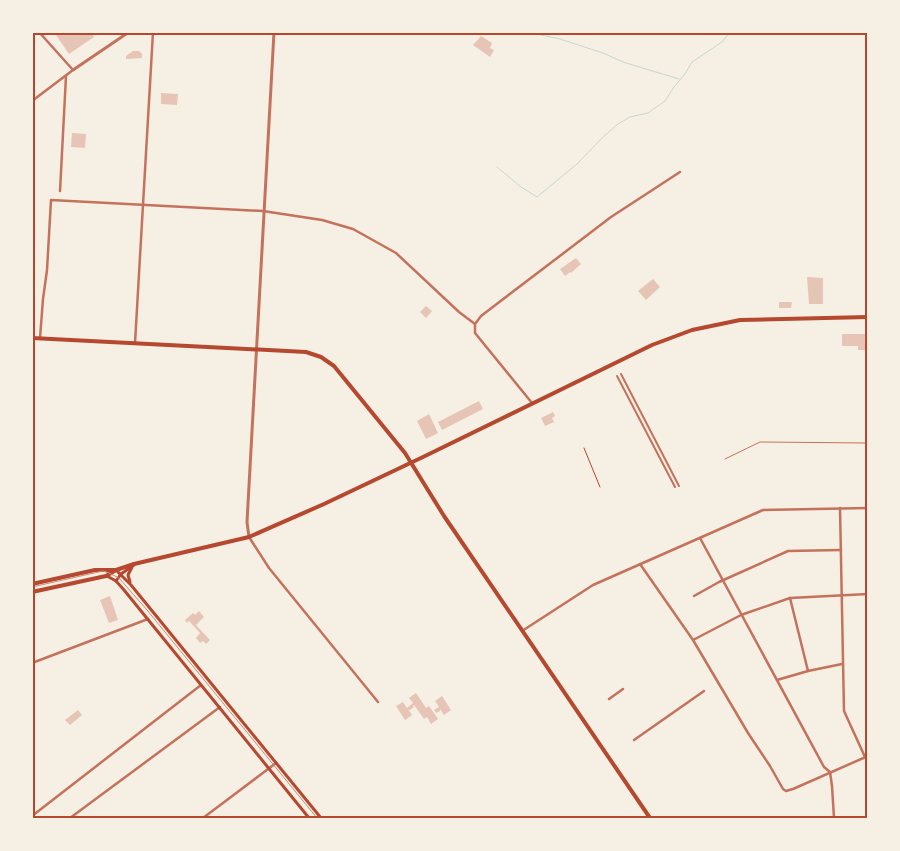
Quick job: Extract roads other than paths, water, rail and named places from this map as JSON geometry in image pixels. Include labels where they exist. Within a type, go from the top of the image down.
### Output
[{"type":"main road","points":[[32,592],[106,576],[116,570],[134,564],[249,537],[324,504],[662,340],[692,330],[740,320],[868,317]]},
{"type":"main road","points":[[32,338],[306,352],[321,357],[334,366],[411,462],[444,516],[650,818]]},
{"type":"main road","points":[[116,581],[121,574],[134,564]]},
{"type":"main road","points":[[131,585],[128,575],[134,564]]},
{"type":"main road","points":[[32,584],[95,570],[116,570],[121,574],[321,818]]},
{"type":"main road","points":[[106,576],[116,581],[148,619],[309,818]]},
{"type":"street","points":[[39,32],[73,70]]},
{"type":"street","points":[[32,101],[129,32]]},
{"type":"street","points":[[134,342],[153,32]]},
{"type":"street","points":[[274,32],[247,522],[249,537],[269,568],[378,702]]},
{"type":"street","points":[[60,191],[66,76]]},
{"type":"street","points":[[474,324],[481,316],[576,242],[680,172]]},
{"type":"street","points":[[40,338],[47,270],[51,200],[263,211],[322,220],[353,229],[396,253],[458,312],[474,324],[475,333],[532,403]]},
{"type":"street","points":[[621,374],[679,486]]},
{"type":"street","points":[[618,376],[675,487]]},
{"type":"street","points":[[640,564],[693,640],[748,734],[783,789],[786,791],[793,790],[866,757],[844,712],[840,508]]},
{"type":"street","points":[[522,631],[593,585],[763,510],[868,508]]},
{"type":"street","points":[[700,538],[824,767],[830,772],[834,818]]},
{"type":"street","points":[[694,596],[788,551],[841,550]]},
{"type":"street","points":[[693,640],[740,615],[790,598],[868,594]]},
{"type":"street","points":[[790,598],[808,671]]},
{"type":"street","points":[[32,663],[148,619]]},
{"type":"street","points":[[777,680],[842,664]]},
{"type":"street","points":[[32,816],[201,684]]},
{"type":"street","points":[[609,699],[623,689]]},
{"type":"street","points":[[634,740],[704,691]]},
{"type":"street","points":[[70,818],[220,707]]},
{"type":"street","points":[[203,818],[276,763]]},
{"type":"lane","points":[[725,459],[760,442],[868,443]]},
{"type":"waterway","points":[[527,32],[560,39],[603,53],[623,62],[679,79]]},
{"type":"waterway","points":[[497,167],[521,187],[537,197],[577,164],[618,124],[630,117],[648,113],[665,101],[692,62],[722,42],[730,32]]},
{"type":"tram line","points":[[32,587],[103,571],[119,578],[317,818]]}]
